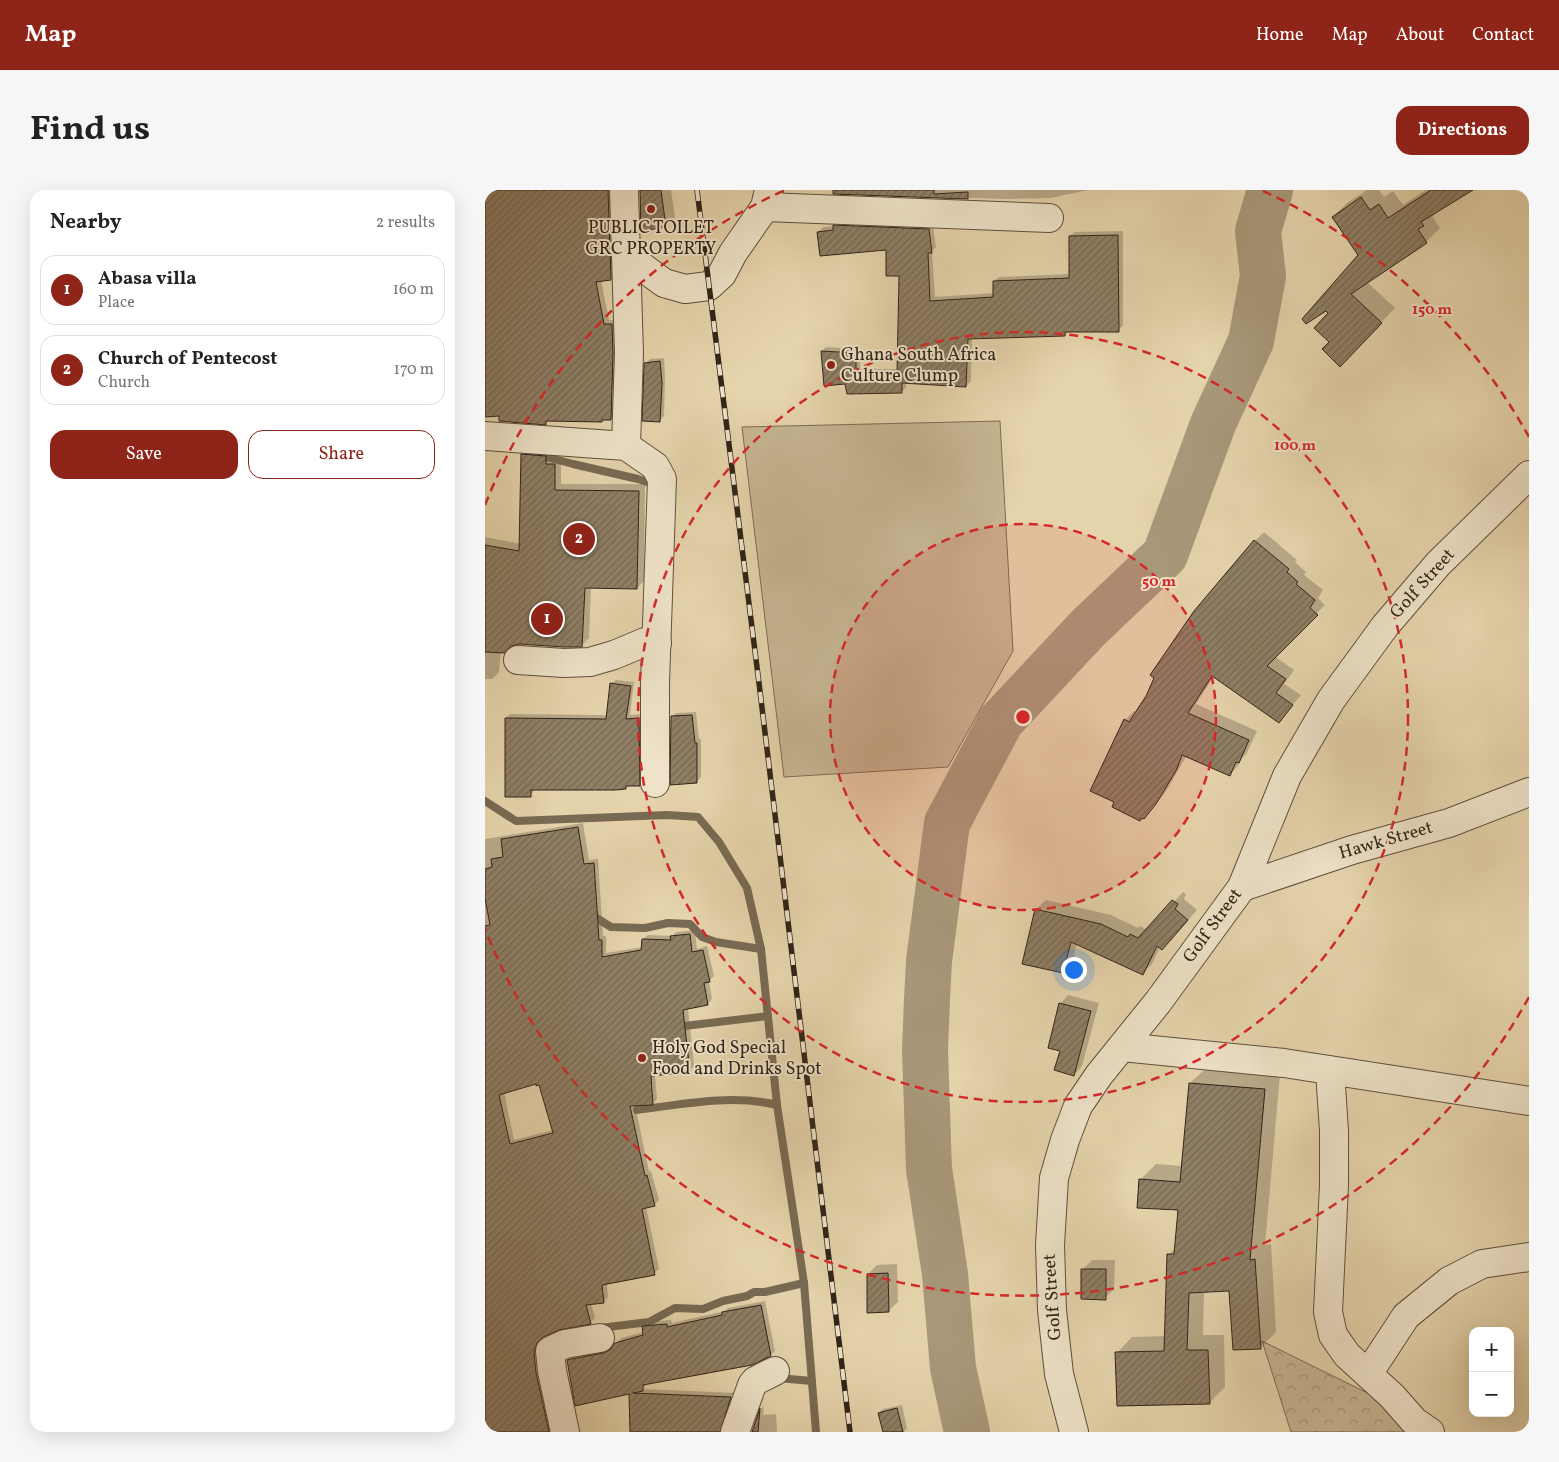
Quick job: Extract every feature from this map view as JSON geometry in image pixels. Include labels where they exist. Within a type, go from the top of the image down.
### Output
[{"type":"street","points":[[624,190],[629,353],[626,446]]},
{"type":"street","points":[[627,255],[664,284],[685,289],[709,286],[722,274],[767,199],[1049,218]]},
{"type":"street","points":[[485,436],[626,446],[655,466],[662,479],[655,683],[655,783]]},
{"type":"street","name":"Golf Street","points":[[1074,1432],[1059,1374],[1052,1310],[1050,1245],[1053,1178],[1078,1106],[1099,1075],[1158,1002],[1242,886],[1287,776],[1331,700],[1385,626],[1438,564],[1529,475]]},
{"type":"street","points":[[519,660],[564,663],[590,662],[614,655],[645,642],[657,643]]},
{"type":"street","name":"Hawk Street","points":[[1242,886],[1352,850],[1449,824],[1529,792]]},
{"type":"street","points":[[1122,1047],[1284,1063],[1529,1101]]},
{"type":"street","points":[[1330,1070],[1334,1131],[1334,1185],[1328,1312],[1333,1335],[1347,1355],[1392,1396],[1415,1421],[1431,1432]]},
{"type":"street","points":[[1367,1374],[1405,1316],[1449,1281],[1482,1264],[1529,1257]]},
{"type":"street","points":[[565,1432],[552,1371],[550,1351],[565,1344],[600,1338]]},
{"type":"street","points":[[735,1432],[752,1385],[755,1381],[775,1371]]},
{"type":"green space","points":[[1000,421],[1013,651],[948,767],[784,777],[742,427]]},
{"type":"green space","points":[[1262,1341],[1414,1416],[1438,1432],[1291,1432]]},
{"type":"building","points":[[485,190],[608,190],[611,280],[596,282],[604,324],[612,324],[611,420],[602,420],[602,422],[546,421],[546,425],[499,421],[499,416],[485,417]]},
{"type":"building","name":"PUBLIC TOILET GRC PROPERTY","points":[[640,190],[661,190],[666,227],[641,231]]},
{"type":"building","points":[[833,190],[934,190],[934,194],[968,192],[968,199],[833,194]]},
{"type":"building","points":[[1431,190],[1473,190],[1421,222],[1424,226],[1418,229],[1427,243],[1351,294],[1382,323],[1340,367],[1322,349],[1329,342],[1314,328],[1328,313],[1326,311],[1306,324],[1302,319],[1358,255],[1332,217],[1361,197],[1370,210],[1379,204],[1388,218]]},
{"type":"building","points":[[833,225],[929,229],[932,253],[928,253],[930,301],[993,297],[993,281],[1069,278],[1069,236],[1118,235],[1119,332],[1065,332],[1065,336],[968,339],[966,387],[902,383],[902,393],[847,394],[845,384],[824,386],[821,351],[856,353],[856,373],[897,373],[899,276],[886,276],[886,250],[820,256],[817,232],[833,230]]},
{"type":"building","points":[[660,361],[662,383],[660,422],[642,421],[644,363]]},
{"type":"building","points":[[521,454],[546,456],[546,464],[555,464],[555,490],[639,491],[637,589],[585,588],[582,647],[519,644],[511,646],[505,653],[485,652],[485,545],[519,551]]},
{"type":"building","points":[[1254,540],[1289,569],[1287,572],[1298,582],[1296,584],[1315,600],[1310,608],[1318,615],[1267,666],[1286,679],[1276,693],[1293,705],[1279,723],[1212,676],[1188,713],[1249,740],[1239,763],[1236,762],[1230,776],[1182,755],[1177,769],[1156,804],[1144,819],[1142,818],[1140,821],[1112,807],[1114,802],[1090,791],[1124,719],[1129,722],[1146,696],[1154,678],[1150,675],[1194,611]]},
{"type":"building","points":[[610,683],[631,686],[626,719],[639,718],[640,786],[626,786],[626,789],[616,790],[531,790],[531,797],[505,797],[505,718],[606,719]]},
{"type":"building","points":[[692,715],[695,743],[697,743],[697,783],[670,785],[671,716]]},
{"type":"building","points":[[578,827],[584,864],[594,863],[599,940],[602,940],[602,957],[641,950],[642,939],[671,940],[670,936],[690,934],[692,952],[703,950],[710,982],[704,983],[708,1005],[683,1010],[690,1072],[651,1076],[653,1105],[630,1106],[645,1176],[647,1175],[655,1206],[642,1209],[655,1275],[602,1285],[604,1303],[586,1305],[591,1324],[559,1330],[543,1337],[537,1343],[534,1353],[536,1373],[549,1432],[485,1432],[485,926],[490,925],[485,898],[485,869],[492,867],[491,859],[503,857],[501,839]],"holes":[[[536,1084],[536,1086],[539,1085],[553,1133],[510,1144],[499,1095]]]},
{"type":"building","points":[[1172,900],[1178,904],[1175,909],[1188,920],[1162,950],[1157,946],[1143,975],[1071,942],[1063,973],[1022,964],[1035,909],[1101,924],[1128,937],[1130,934],[1138,938]]},
{"type":"building","points":[[1059,1003],[1091,1011],[1074,1076],[1054,1070],[1060,1051],[1048,1048]]},
{"type":"building","points":[[1189,1083],[1265,1089],[1250,1260],[1255,1259],[1261,1349],[1233,1350],[1229,1291],[1189,1293],[1187,1350],[1208,1350],[1210,1404],[1117,1406],[1115,1352],[1164,1351],[1167,1254],[1174,1254],[1178,1210],[1137,1208],[1139,1179],[1180,1182]]},
{"type":"building","points":[[1081,1269],[1106,1269],[1106,1300],[1081,1299]]},
{"type":"building","points":[[888,1273],[889,1312],[867,1313],[867,1274]]},
{"type":"building","points":[[761,1305],[771,1356],[752,1365],[643,1385],[643,1391],[633,1393],[731,1397],[720,1432],[630,1432],[629,1394],[575,1406],[567,1360],[610,1350],[615,1343],[643,1335],[642,1326],[667,1324],[667,1327],[722,1315],[722,1312]]},
{"type":"building","points":[[760,1408],[758,1432],[752,1432]]},
{"type":"building","points":[[897,1408],[903,1432],[883,1432],[878,1413]]},
{"type":"waterway","points":[[967,1432],[953,1368],[945,1274],[929,1169],[925,1050],[929,961],[947,823],[1001,721],[1088,628],[1165,555],[1213,424],[1251,341],[1263,276],[1258,231],[1270,190]]},
{"type":"waterway","points":[[524,451],[656,485]]},
{"type":"waterway","points":[[485,801],[516,821],[667,815],[698,817],[719,842],[747,888],[761,949],[777,1105],[804,1283],[816,1432]]},
{"type":"waterway","points":[[590,914],[611,927],[645,928],[668,923],[690,924],[702,937],[716,942],[761,949]]},
{"type":"waterway","points":[[676,1027],[768,1016]]},
{"type":"waterway","points":[[637,1110],[725,1100],[743,1100],[777,1105]]},
{"type":"waterway","points":[[600,1328],[649,1322],[675,1308],[703,1309],[723,1301],[747,1296],[754,1292],[765,1292],[804,1283]]},
{"type":"waterway","points":[[778,1378],[812,1381]]},
{"type":"railway","points":[[697,190],[850,1432]]},
{"type":"place","name":"PUBLIC TOILET GRC PROPERTY","points":[[651,209]]},
{"type":"place","name":"Ghana South Africa Culture Clump","points":[[831,365]]},
{"type":"place","name":"Church of Pentecost","points":[[579,539]]},
{"type":"place","name":"Abasa villa","points":[[547,619]]},
{"type":"place","name":"Holy God Special Food and Drinks Spot","points":[[642,1058]]}]
